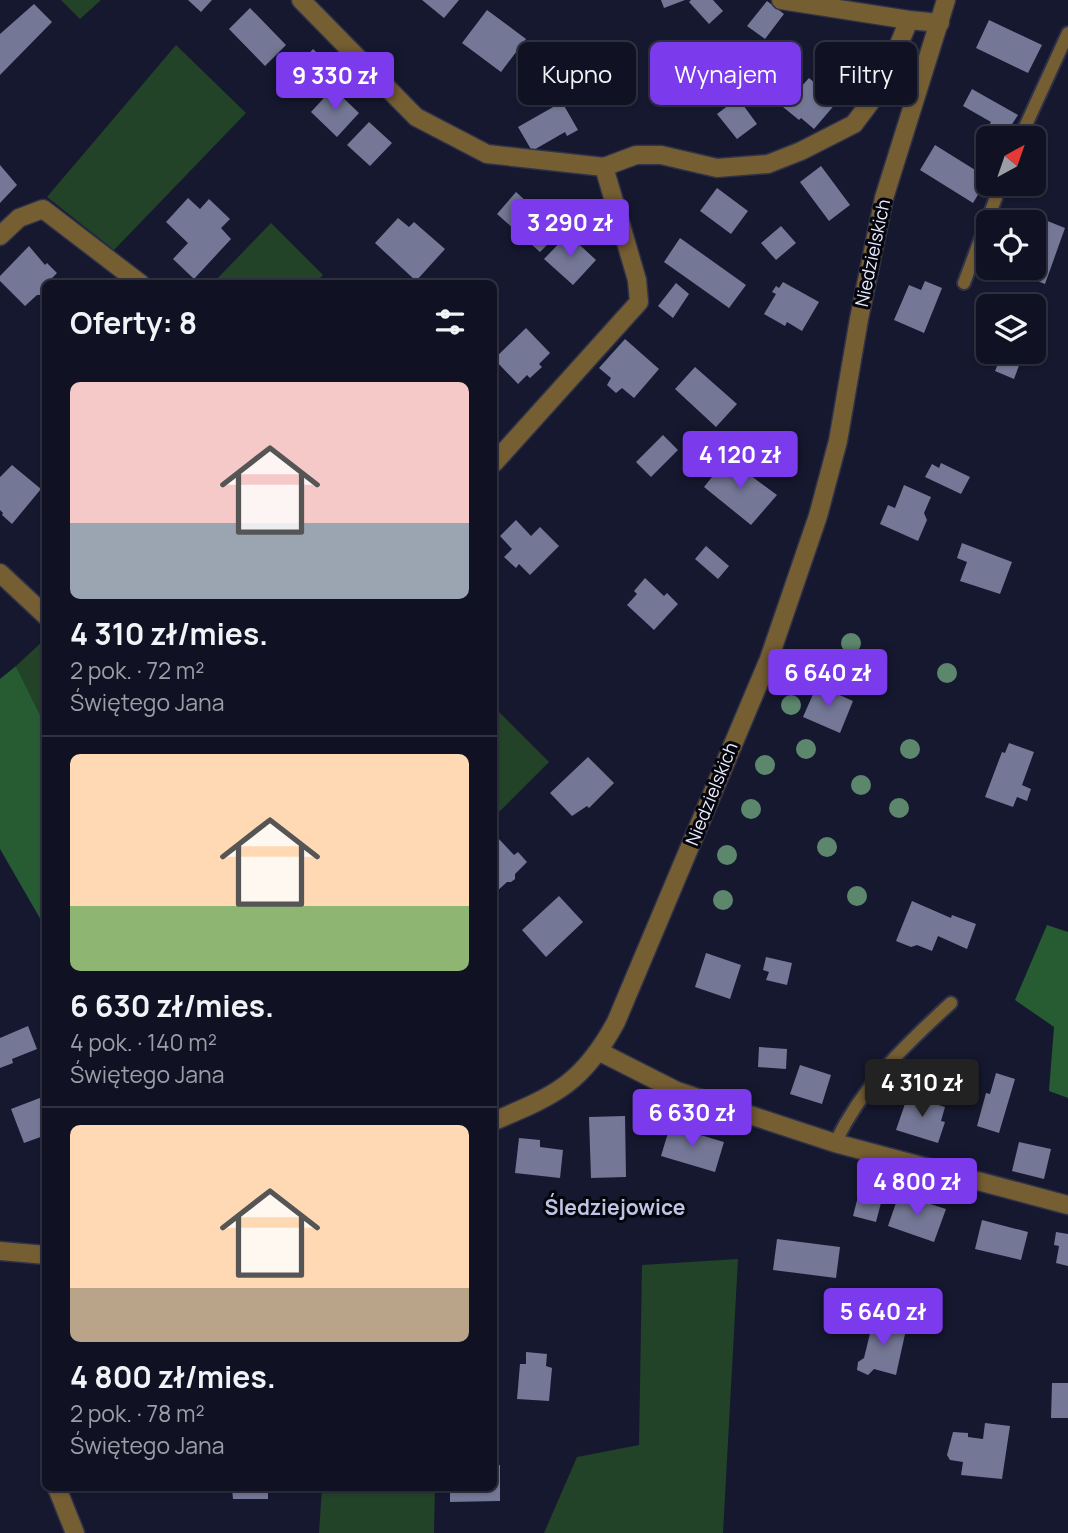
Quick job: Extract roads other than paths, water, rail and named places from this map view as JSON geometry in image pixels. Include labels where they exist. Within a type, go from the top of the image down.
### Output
[{"type":"street","points":[[301,0],[416,117],[487,154],[604,167],[636,155],[661,155],[718,168],[768,164],[801,151],[854,124],[881,88],[909,20]]},
{"type":"street","points":[[781,0],[940,23]]},
{"type":"street","name":"Niedzielskich","points":[[497,1120],[556,1093],[600,1052],[616,1022],[769,659],[818,516],[838,441],[884,198],[946,0]]},
{"type":"street","points":[[497,460],[639,302],[637,280],[604,167]]},
{"type":"street","points":[[0,236],[19,218],[43,209],[136,280]]},
{"type":"street","points":[[0,573],[42,612]]},
{"type":"street","points":[[600,1052],[677,1091],[835,1143],[1068,1205]]},
{"type":"street","points":[[0,1251],[42,1255]]},
{"type":"street","points":[[58,1491],[75,1533]]},
{"type":"lane","points":[[1025,126],[1068,33]]},
{"type":"lane","points":[[964,284],[997,196]]},
{"type":"lane","points":[[835,1143],[849,1113],[897,1052],[951,1003]]},
{"type":"district","name":"Śledziejowice","points":[[615,1208]]}]
